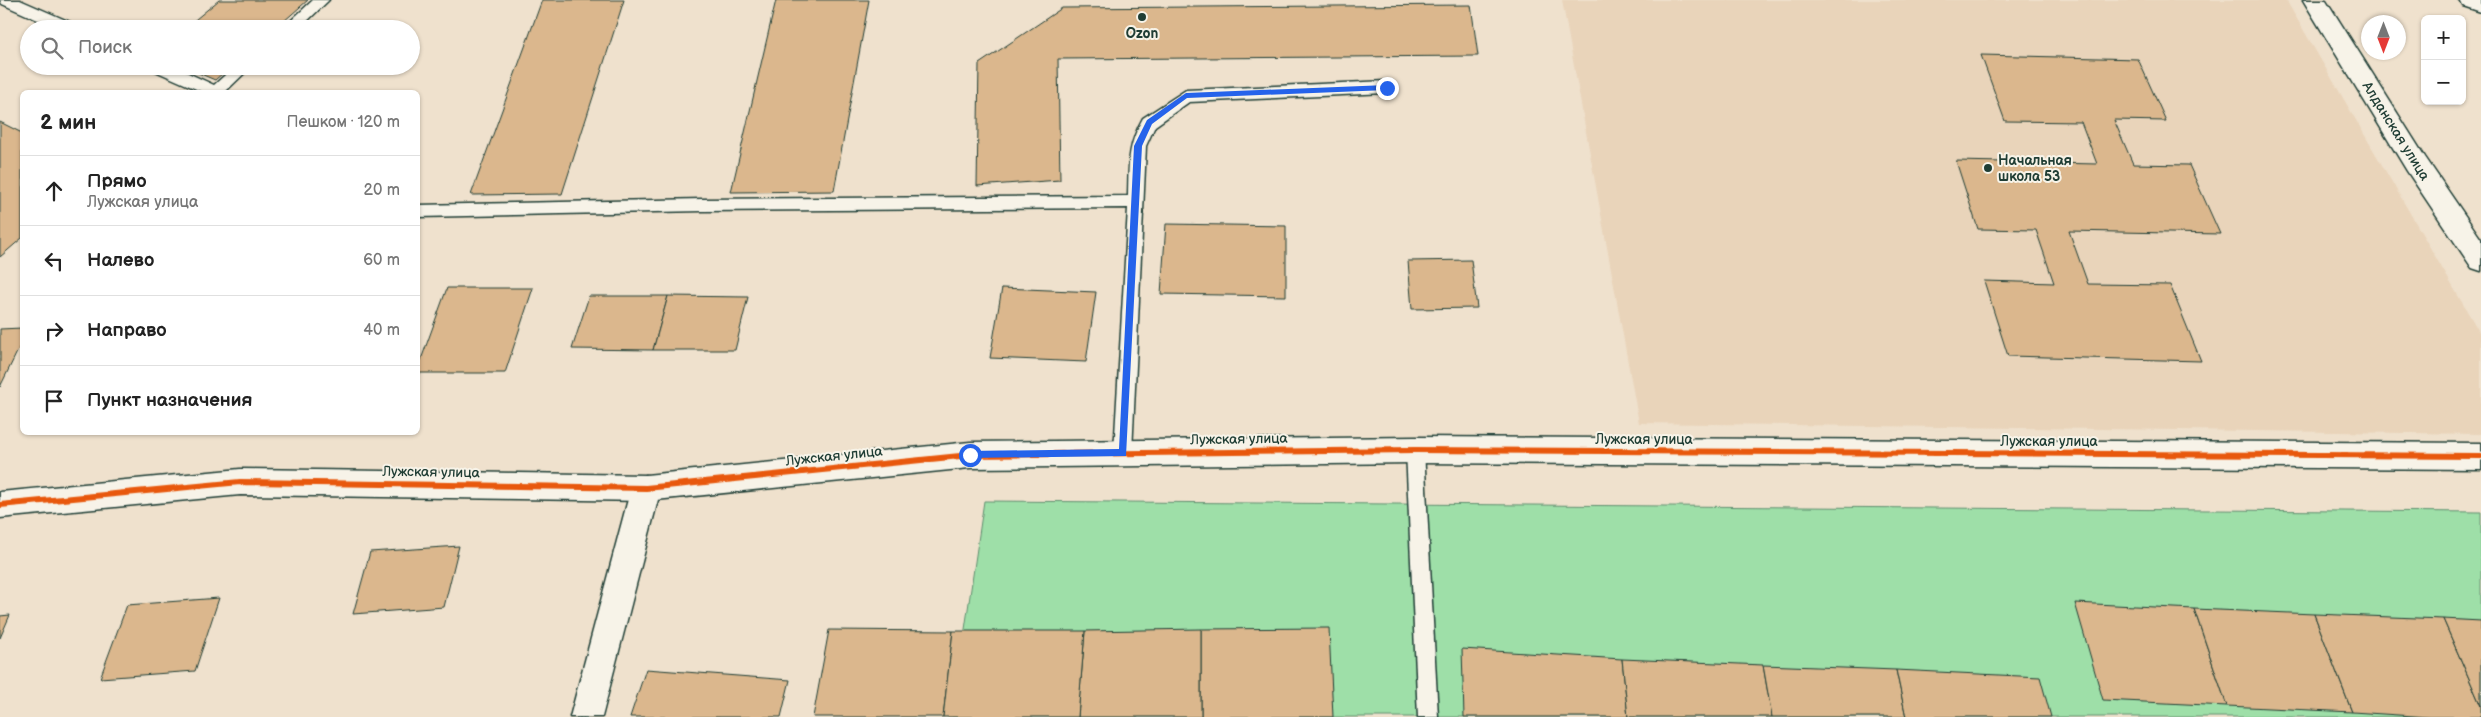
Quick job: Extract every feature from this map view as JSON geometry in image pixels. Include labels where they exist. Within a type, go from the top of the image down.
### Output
[{"type":"street","name":"Алданская улица","points":[[2314,0],[2416,164],[2481,260]]},
{"type":"street","points":[[2471,0],[2481,4]]},
{"type":"street","name":"Лужская улица","points":[[0,505],[240,482],[646,488],[970,455],[1415,450],[2481,456]]},
{"type":"street","points":[[586,717],[646,488]]},
{"type":"lane","points":[[7,0],[52,20]]},
{"type":"lane","points":[[299,20],[322,0]]},
{"type":"lane","points":[[178,75],[212,90]]},
{"type":"lane","points":[[219,90],[235,75]]},
{"type":"lane","points":[[1123,453],[1138,146],[1149,122],[1186,96],[1387,88]]},
{"type":"lane","points":[[420,211],[702,205],[1136,202]]},
{"type":"lane","points":[[1415,450],[1428,717]]},
{"type":"shaded area","name":"Начальная школа 53","points":[[1562,0],[2286,0],[2481,335],[2481,434],[1639,423]]},
{"type":"green space","points":[[984,501],[2481,512],[2481,717],[952,717]]},
{"type":"building","points":[[219,0],[308,0],[285,20],[195,20]]},
{"type":"building","points":[[542,0],[624,0],[562,194],[471,195]]},
{"type":"building","points":[[776,0],[869,0],[834,191],[731,192]]},
{"type":"building","points":[[1471,5],[1478,56],[1058,59],[1060,180],[977,186],[979,64],[1062,8]]},
{"type":"building","points":[[1981,55],[2138,59],[2166,121],[2114,120],[2133,164],[2189,165],[2220,234],[2069,231],[2088,284],[2170,285],[2201,361],[2008,356],[1984,281],[2054,283],[2036,230],[1978,229],[1956,161],[2097,164],[2081,122],[2005,121]]},
{"type":"building","points":[[203,75],[221,75],[215,80]]},
{"type":"building","points":[[0,122],[20,132],[20,240],[0,257]]},
{"type":"building","points":[[1166,224],[1286,226],[1286,296],[1161,294]]},
{"type":"building","points":[[1471,260],[1477,308],[1412,309],[1408,261]]},
{"type":"building","points":[[447,288],[533,288],[505,373],[420,373],[420,362]]},
{"type":"building","points":[[1002,288],[1096,292],[1086,362],[990,358]]},
{"type":"building","points":[[589,296],[668,296],[653,350],[572,349]]},
{"type":"building","points":[[668,296],[748,297],[735,350],[653,350]]},
{"type":"building","points":[[20,328],[20,346],[0,387],[0,329]]},
{"type":"building","points":[[459,546],[444,607],[353,614],[370,552]]},
{"type":"building","points":[[219,598],[195,671],[100,678],[127,605]]},
{"type":"building","points":[[2075,603],[2194,609],[2227,706],[2103,700]]},
{"type":"building","points":[[2194,609],[2314,614],[2352,712],[2227,706]]},
{"type":"building","points":[[2314,614],[2443,619],[2481,706],[2481,717],[2429,717],[2352,712]]},
{"type":"building","points":[[10,615],[0,638],[0,616]]},
{"type":"building","points":[[2443,619],[2481,621],[2481,706]]},
{"type":"building","points":[[1329,628],[1333,717],[1201,717],[1201,629]]},
{"type":"building","points":[[1201,629],[1201,717],[1078,717],[1085,631]]},
{"type":"building","points":[[829,630],[953,631],[943,717],[813,717]]},
{"type":"building","points":[[953,631],[1085,631],[1078,717],[943,717]]},
{"type":"building","points":[[1462,649],[1622,659],[1628,717],[1464,717]]},
{"type":"building","points":[[1622,659],[1763,665],[1772,717],[1628,717]]},
{"type":"building","points":[[1763,665],[1896,670],[1906,717],[1772,717]]},
{"type":"building","points":[[646,669],[790,680],[781,717],[630,717]]},
{"type":"building","points":[[1896,670],[2040,677],[2051,717],[1906,717]]},
{"type":"cycle path","points":[[0,505],[240,482],[646,488],[970,455],[1415,450],[2481,456]]},
{"type":"place","name":"Ozon","points":[[1142,17]]},
{"type":"place","name":"Начальная школа 53","points":[[1988,168]]},
{"type":"route","points":[[970,455],[1123,453],[1138,146],[1149,122],[1186,96],[1387,88]]}]
